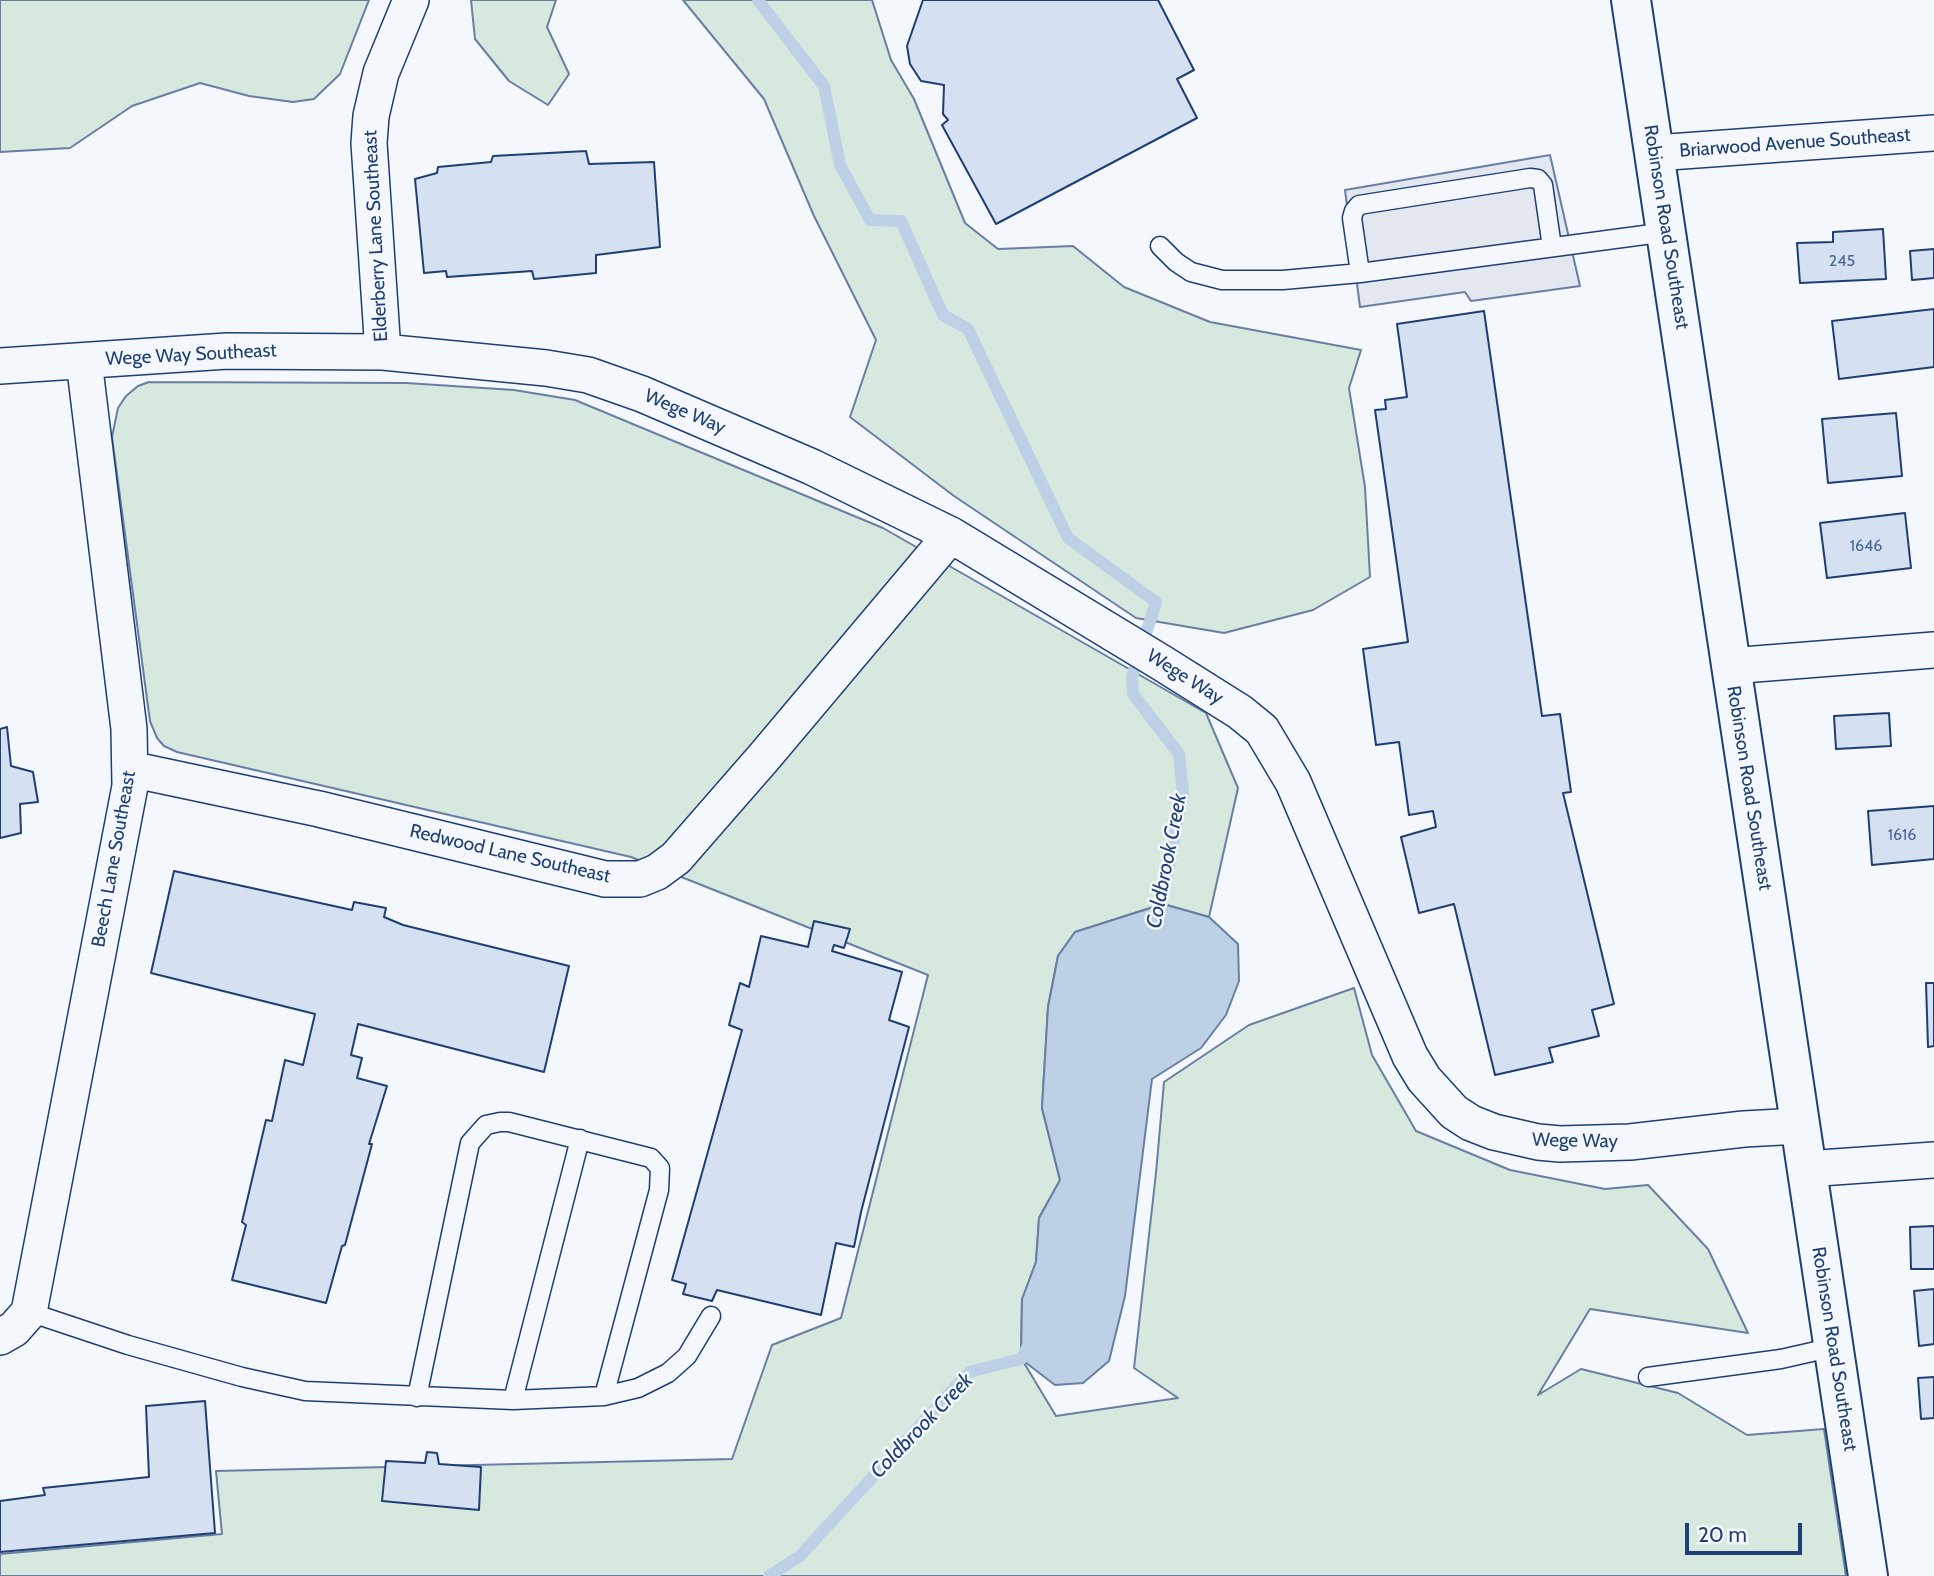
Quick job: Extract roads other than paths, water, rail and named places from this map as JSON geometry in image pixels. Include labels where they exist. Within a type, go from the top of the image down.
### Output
[{"type":"main road","name":"Robinson Road Southeast","points":[[1631,0],[1868,1576]]},
{"type":"street","name":"Elderberry Lane Southeast","points":[[383,352],[369,143],[371,116],[381,73],[411,0]]},
{"type":"street","name":"Briarwood Avenue Southeast","points":[[1655,153],[1934,132]]},
{"type":"street","name":"Wege Way Southeast","points":[[0,366],[228,351],[383,352]]},
{"type":"street","name":"Wege Way","points":[[383,352],[512,364],[588,376],[618,384],[812,467],[951,535],[1240,712],[1262,730],[1293,782],[1409,1056],[1424,1079],[1454,1112],[1471,1123],[1514,1138],[1560,1144],[1630,1142],[1744,1129],[1800,1126]]},
{"type":"street","name":"Beech Lane Southeast","points":[[29,1312],[127,802],[130,769],[130,729],[84,361]]},
{"type":"street","name":"Redwood Lane Southeast","points":[[130,769],[318,809],[606,879],[640,878],[657,872],[676,858],[765,757],[951,535]]},
{"type":"street","points":[[1730,666],[1934,650]]},
{"type":"street","points":[[1806,1169],[1934,1160]]},
{"type":"street","points":[[0,1336],[15,1329],[29,1312]]},
{"type":"lane","points":[[1360,273],[1352,218],[1359,205],[1530,178],[1538,178],[1543,185],[1552,247]]},
{"type":"lane","points":[[1160,246],[1191,272],[1222,280],[1283,280],[1360,273],[1667,232]]},
{"type":"lane","points":[[417,1396],[465,1162],[474,1136],[486,1125],[500,1122],[580,1139],[651,1158],[657,1163],[661,1174],[659,1190],[604,1396]]},
{"type":"lane","points":[[513,1400],[580,1139]]},
{"type":"lane","points":[[29,1312],[128,1345],[278,1386],[326,1393],[513,1400],[604,1396],[638,1388],[668,1373],[687,1356],[710,1315]]},
{"type":"lane","points":[[1648,1377],[1782,1359],[1834,1348]]},
{"type":"water","points":[[1163,904],[1209,917],[1238,944],[1239,981],[1226,1015],[1201,1048],[1152,1079],[1125,1296],[1109,1361],[1083,1383],[1055,1385],[1021,1359],[1022,1299],[1036,1262],[1039,1218],[1060,1180],[1042,1108],[1048,1007],[1058,956],[1075,932]]},
{"type":"waterway","name":"Coldbrook Creek","points":[[758,0],[824,86],[840,165],[870,220],[901,221],[943,315],[968,329],[1068,538],[1156,602],[1132,677],[1133,694],[1179,754],[1183,793],[1158,921]]},
{"type":"waterway","name":"Coldbrook Creek","points":[[769,1576],[800,1556],[969,1372],[1021,1359],[1028,1346]]}]
